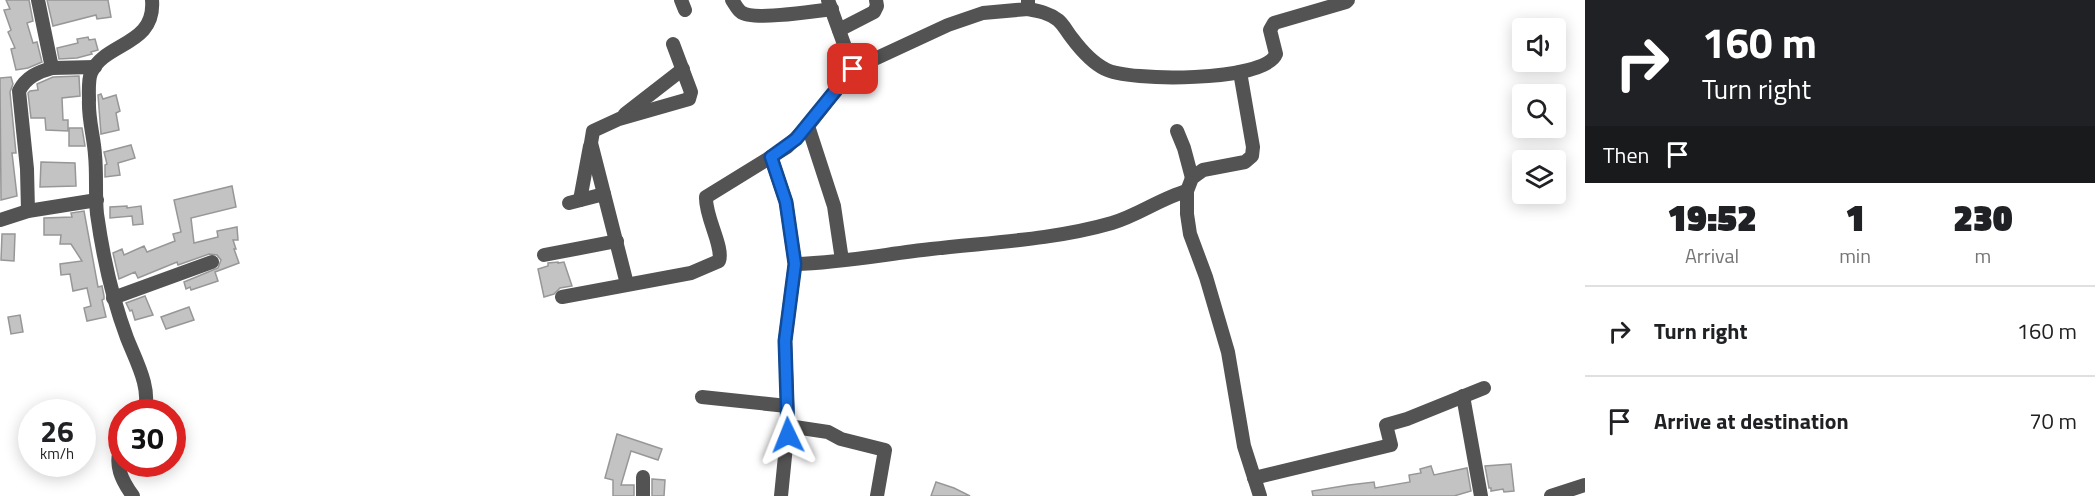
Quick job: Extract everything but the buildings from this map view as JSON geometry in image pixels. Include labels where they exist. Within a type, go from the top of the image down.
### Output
[{"type":"street","points":[[38,0],[52,68]]},
{"type":"street","points":[[147,399],[145,386],[113,298],[102,249],[89,101],[91,73],[95,67],[145,28],[151,18],[152,0]]},
{"type":"street","points":[[732,0],[741,12],[750,16],[787,14],[830,5],[853,69]]},
{"type":"street","points":[[781,0],[787,14]]},
{"type":"street","points":[[839,30],[874,12],[877,6],[876,0]]},
{"type":"street","points":[[562,297],[691,273],[719,261],[721,252],[711,226],[706,197],[787,147],[808,126],[853,69],[948,25],[983,13],[1028,4],[1060,21],[1094,63],[1108,71],[1127,74],[1214,76],[1259,68],[1275,58],[1275,46],[1270,30],[1274,23],[1348,0]]},
{"type":"street","points":[[604,194],[574,201],[591,143],[592,132],[620,119],[689,99],[691,92],[673,44]]},
{"type":"street","points":[[28,211],[20,91],[23,83],[30,77],[52,68],[95,67]]},
{"type":"street","points":[[620,119],[682,69]]},
{"type":"street","points":[[795,264],[819,264],[1064,235],[1130,217],[1190,184],[1203,170],[1245,162],[1252,156],[1253,147],[1240,72]]},
{"type":"street","points":[[808,126],[834,206],[842,260]]},
{"type":"street","points":[[1177,131],[1184,147],[1190,184],[1188,224],[1228,352],[1239,419],[1260,496]]},
{"type":"street","points":[[591,143],[627,284]]},
{"type":"street","points":[[771,157],[786,202],[795,264],[785,341],[788,426],[781,496]]},
{"type":"street","points":[[0,220],[28,211],[97,200]]},
{"type":"street","points":[[544,255],[617,241]]},
{"type":"street","points":[[113,298],[212,262]]},
{"type":"street","points":[[1254,478],[1390,445],[1386,425],[1407,419],[1484,388]]},
{"type":"street","points":[[1463,396],[1481,496]]},
{"type":"street","points":[[702,397],[787,406]]},
{"type":"street","points":[[788,426],[828,432],[841,439],[885,450],[877,496]]},
{"type":"street","points":[[122,477],[133,496]]},
{"type":"street","points":[[643,477],[643,496]]},
{"type":"street","points":[[1551,496],[1585,485]]},
{"type":"route","points":[[788,435],[785,341],[795,264],[786,202],[771,157],[796,139],[853,69]]}]
